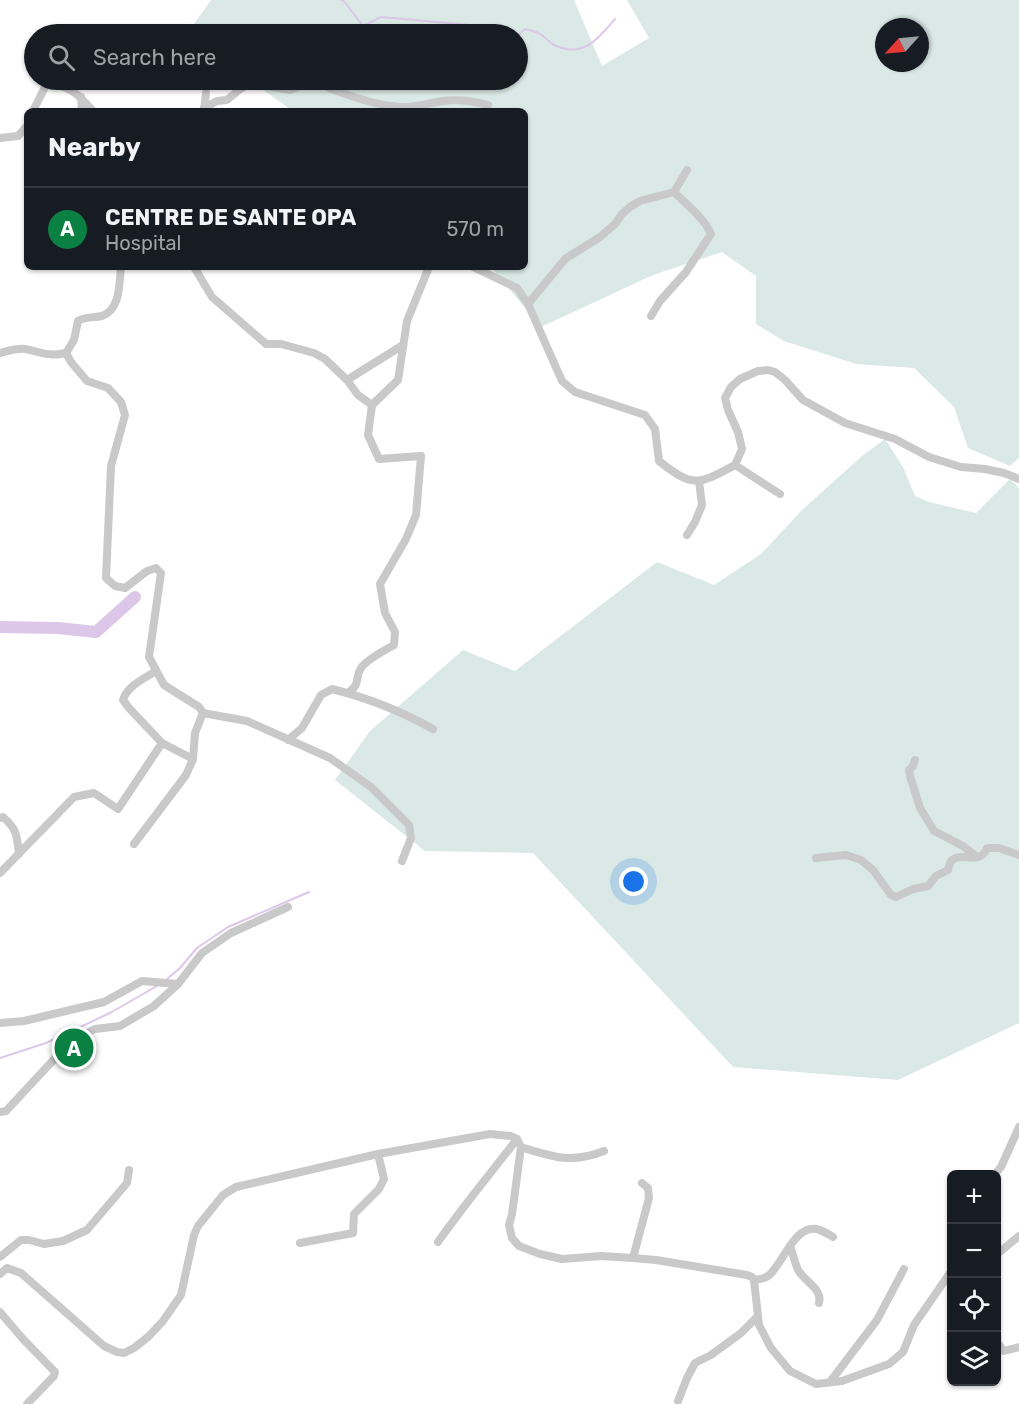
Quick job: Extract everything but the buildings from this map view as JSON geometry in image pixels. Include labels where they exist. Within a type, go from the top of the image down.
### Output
[{"type":"street","points":[[34,108],[44,90]]},
{"type":"street","points":[[70,90],[81,97],[90,108]]},
{"type":"street","points":[[208,108],[227,100],[239,90]]},
{"type":"street","points":[[336,90],[369,101],[401,108]]},
{"type":"street","points":[[204,108],[206,93]]},
{"type":"street","points":[[81,97],[82,108]]},
{"type":"street","points":[[411,108],[446,101],[476,102],[488,105]]},
{"type":"street","points":[[0,138],[18,136],[24,129]]},
{"type":"street","points":[[528,304],[565,259],[600,237],[630,207],[640,201],[674,192],[687,170]]},
{"type":"street","points":[[651,316],[660,301],[687,272],[711,234],[704,223],[674,192]]},
{"type":"street","points":[[0,353],[23,349],[55,356],[66,353],[74,340],[78,321],[83,318],[101,316],[114,308],[121,270]]},
{"type":"street","points":[[196,270],[212,297],[266,344],[281,344],[314,352],[325,359],[347,380],[358,395],[372,405]]},
{"type":"street","points":[[348,693],[355,688],[361,668],[394,645],[395,632],[385,613],[380,584],[406,539],[416,515],[421,456],[379,459],[368,435],[372,405],[398,380],[407,321],[428,270]]},
{"type":"street","points":[[479,270],[517,288],[528,304],[562,381],[575,392],[645,415],[655,429],[659,461],[689,481],[713,477],[735,465],[742,449],[725,398],[731,387],[740,379],[758,371],[768,370],[775,372],[785,380],[803,400],[845,423],[895,439],[929,457],[961,467],[1004,473],[1019,479]]},
{"type":"street","points":[[347,380],[403,345]]},
{"type":"street","points":[[66,353],[87,381],[108,388],[121,402],[125,415],[111,466],[106,578],[115,586],[125,588],[147,571],[156,568],[161,573],[149,657],[164,685],[199,707],[203,713],[247,721],[330,758],[371,787],[409,825],[411,838],[402,861]]},
{"type":"street","points":[[735,465],[780,494]]},
{"type":"street","points":[[687,535],[702,505],[699,481]]},
{"type":"street","points":[[156,671],[130,688],[123,700],[162,743],[194,759]]},
{"type":"street","points":[[288,740],[302,728],[321,695],[332,689],[410,716],[433,729]]},
{"type":"street","points":[[134,844],[186,775],[194,759],[195,733],[203,713]]},
{"type":"street","points":[[0,873],[74,797],[94,793],[118,809],[162,743]]},
{"type":"street","points":[[915,760],[909,770],[910,776],[920,808],[934,831],[963,846],[978,858]]},
{"type":"street","points":[[0,818],[3,817],[12,824],[17,835],[19,855]]},
{"type":"street","points":[[816,858],[846,855],[861,860],[873,870],[891,895],[896,897],[928,886],[936,876],[948,870],[952,859],[961,856],[978,858],[987,848],[999,848],[1019,855]]},
{"type":"street","points":[[0,1112],[6,1110],[72,1040],[94,1029],[120,1026],[154,1006],[178,984],[202,953],[231,933],[288,907]]},
{"type":"street","points":[[0,1023],[24,1021],[104,1002],[142,981],[178,984]]},
{"type":"street","points":[[998,1170],[1019,1127]]},
{"type":"street","points":[[0,1274],[4,1265],[21,1273],[104,1346],[124,1353],[148,1337],[163,1321],[181,1295],[196,1231],[223,1195],[236,1187],[378,1154],[490,1134],[511,1136],[517,1139],[521,1147],[509,1225],[512,1238],[519,1246],[561,1259],[601,1256],[656,1260],[752,1277],[759,1325],[771,1348],[790,1371],[816,1384],[842,1381],[889,1364],[903,1352],[914,1325],[947,1276]]},
{"type":"street","points":[[438,1242],[456,1215],[517,1139]]},
{"type":"street","points":[[521,1147],[557,1158],[589,1157],[604,1151]]},
{"type":"street","points":[[300,1243],[353,1233],[354,1214],[380,1189],[384,1179],[378,1154]]},
{"type":"street","points":[[0,1257],[21,1240],[44,1244],[63,1241],[87,1230],[127,1183],[129,1170]]},
{"type":"street","points":[[633,1258],[649,1195],[647,1186],[642,1183]]},
{"type":"street","points":[[754,1280],[769,1276],[790,1246],[807,1231],[814,1228],[820,1229],[833,1237]]},
{"type":"street","points":[[1001,1251],[1019,1236]]},
{"type":"street","points":[[790,1246],[798,1270],[818,1292],[819,1303]]},
{"type":"street","points":[[830,1382],[877,1320],[904,1269]]},
{"type":"street","points":[[0,1312],[55,1372],[54,1376],[27,1404]]},
{"type":"street","points":[[678,1401],[695,1363],[711,1355],[741,1333],[758,1316]]},
{"type":"street","points":[[1001,1347],[1004,1351],[1019,1347]]},
{"type":"shaded area","points":[[211,0],[574,0],[602,66],[649,38],[627,0],[1019,0],[1019,458],[1010,466],[968,448],[954,407],[914,368],[856,364],[784,341],[756,324],[756,276],[722,252],[653,275],[541,327],[494,270],[528,270],[528,108],[289,108],[263,90],[528,90],[528,24],[194,24]]},
{"type":"shaded area","points":[[885,439],[903,467],[915,496],[929,502],[976,513],[1010,479],[1019,488],[1019,1023],[898,1080],[733,1067],[533,853],[425,851],[335,780],[370,731],[463,650],[515,671],[657,562],[714,585],[761,554],[803,509],[862,456]]},
{"type":"waterway","points":[[341,0],[361,24]]},
{"type":"waterway","points":[[367,24],[381,17],[459,24]]},
{"type":"waterway","points":[[528,30],[537,32],[554,45],[573,50],[596,40],[615,19]]},
{"type":"waterway","points":[[0,627],[58,628],[96,632],[135,597]]},
{"type":"waterway","points":[[167,979],[197,948],[228,927],[309,892]]},
{"type":"waterway","points":[[0,1058],[46,1043],[110,1013],[157,986]]},
{"type":"place","name":"CENTRE DE SANTE OPA","points":[[74,1048]]}]
